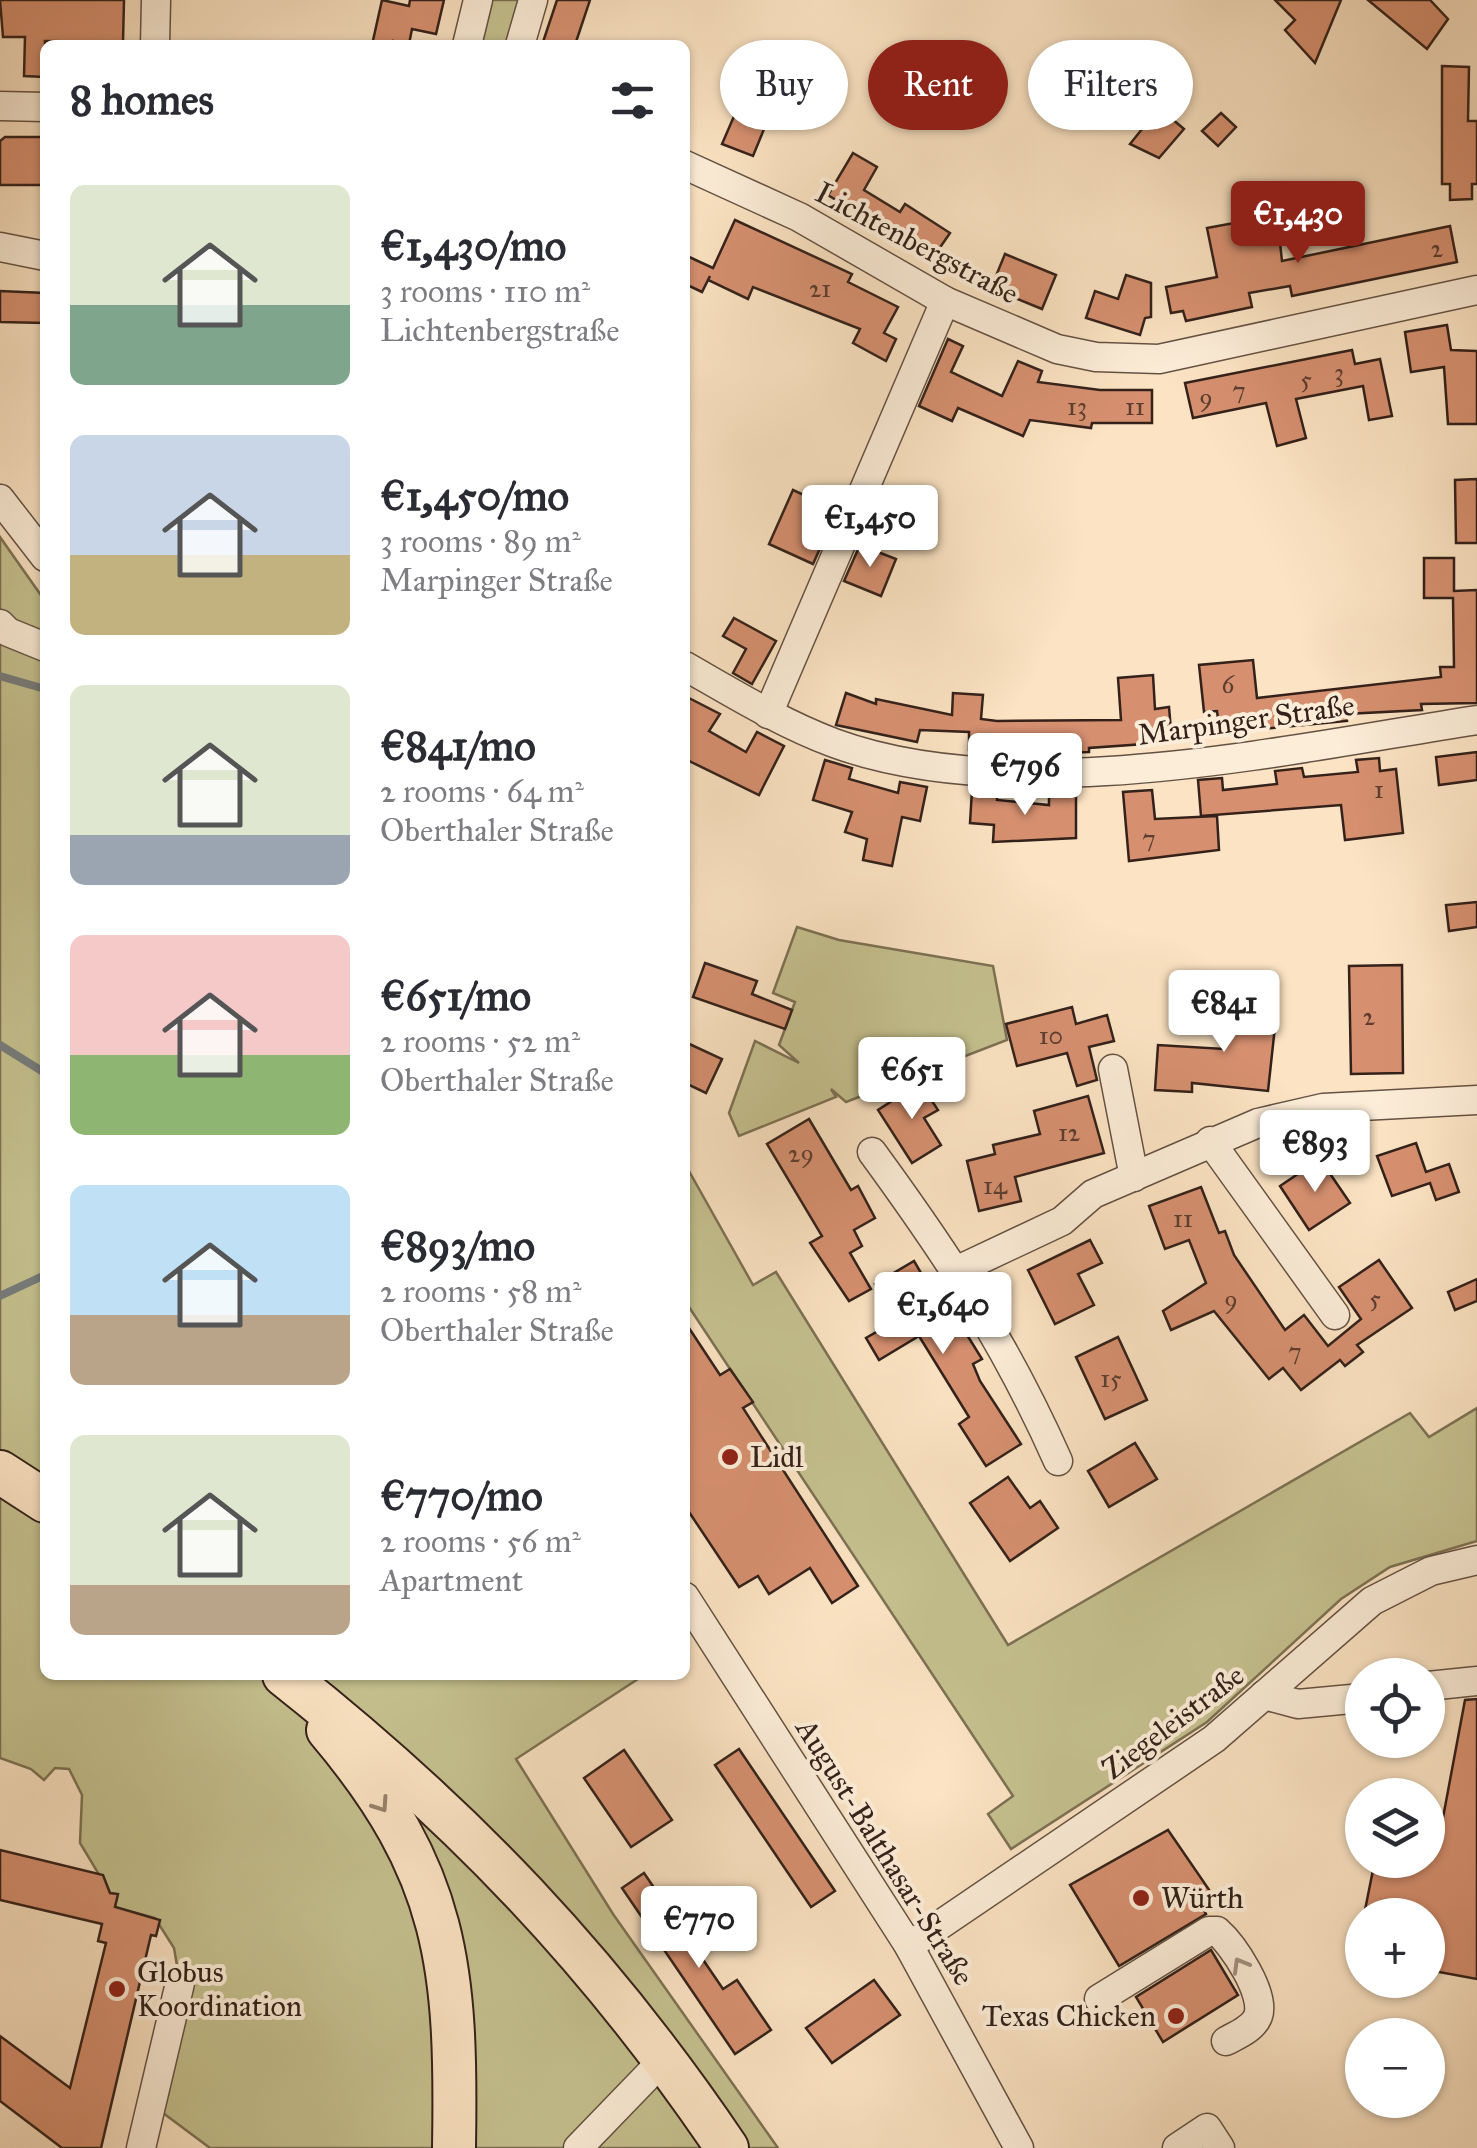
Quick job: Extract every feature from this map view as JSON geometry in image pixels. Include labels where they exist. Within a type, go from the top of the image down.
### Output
[{"type":"highway","points":[[0,1472],[40,1499]]},
{"type":"highway","points":[[284,1680],[342,1747],[390,1817],[437,1912],[454,2013],[454,2148]]},
{"type":"highway","points":[[287,1680],[366,1740],[528,1893],[602,1976],[727,2148]]},
{"type":"street","points":[[155,40],[156,0]]},
{"type":"street","points":[[468,40],[478,0]]},
{"type":"street","points":[[522,40],[534,0]]},
{"type":"street","points":[[0,106],[40,107]]},
{"type":"street","name":"Lichtenbergstraße","points":[[690,168],[800,218],[945,301],[1057,349],[1096,357],[1158,359],[1477,290]]},
{"type":"street","points":[[0,247],[40,255]]},
{"type":"street","points":[[768,714],[945,301]]},
{"type":"street","points":[[0,499],[40,551]]},
{"type":"street","points":[[0,624],[8,632],[40,645]]},
{"type":"street","name":"Marpinger Straße","points":[[690,669],[768,714],[837,744],[900,759],[1045,772],[1154,768],[1477,720]]},
{"type":"street","points":[[1113,1069],[1134,1177]]},
{"type":"street","points":[[958,1270],[1062,1221],[1093,1194],[1258,1123],[1323,1108],[1477,1100]]},
{"type":"street","points":[[1210,1141],[1335,1314]]},
{"type":"street","points":[[872,1152],[958,1270],[1021,1378],[1058,1461]]},
{"type":"street","name":"Ziegeleistraße","points":[[909,1946],[1214,1739],[1372,1601],[1431,1571],[1477,1560]]},
{"type":"street","name":"August-Balthasar-Straße","points":[[690,1606],[909,1946],[1020,2148]]},
{"type":"street","points":[[1445,1684],[1477,1681]]},
{"type":"street","points":[[1264,1695],[1298,1704],[1345,1700]]},
{"type":"street","points":[[1099,1998],[1209,1931],[1217,1931],[1257,1994],[1259,2014],[1251,2026],[1226,2041]]},
{"type":"street","points":[[140,2148],[180,1983]]},
{"type":"street","points":[[578,2148],[665,2058]]},
{"type":"street","points":[[1177,2148],[1213,2138]]},
{"type":"shaded area","points":[[491,0],[521,0],[507,40],[479,40]]},
{"type":"shaded area","points":[[0,537],[40,594],[40,1680],[636,1680],[516,1759],[613,1914],[778,2148],[210,2148],[151,2104],[180,1983],[174,1948],[155,1918],[115,1907],[117,1895],[110,1893],[80,1843],[82,1795],[69,1769],[55,1768],[44,1780],[31,1769],[0,1758]]},
{"type":"shaded area","points":[[797,927],[839,940],[993,966],[1007,1040],[846,1102],[831,1089],[836,1097],[739,1136],[729,1113],[755,1041],[799,1063],[779,1045],[795,1002],[773,993]]},
{"type":"shaded area","points":[[690,1173],[753,1285],[776,1272],[1008,1645],[1410,1413],[1429,1437],[1477,1408],[1477,1541],[1390,1567],[1341,1599],[1207,1722],[1011,1849],[988,1814],[1013,1796],[690,1309]]},
{"type":"building","points":[[0,0],[124,0],[123,40],[40,40],[40,77],[24,76],[25,37],[3,37]]},
{"type":"building","points":[[382,0],[409,6],[410,0],[444,0],[436,34],[412,29],[410,40],[373,40]]},
{"type":"building","points":[[557,0],[590,0],[577,40],[544,40]]},
{"type":"building","points":[[1275,0],[1341,0],[1315,63],[1285,30],[1295,20]]},
{"type":"building","points":[[1368,0],[1430,0],[1448,19],[1427,49]]},
{"type":"building","points":[[1442,66],[1469,67],[1468,121],[1477,121],[1477,184],[1472,184],[1472,199],[1450,200],[1450,184],[1442,184]]},
{"type":"building","points":[[1221,113],[1236,127],[1218,146],[1202,131]]},
{"type":"building","points":[[728,130],[764,130],[753,156],[722,144]]},
{"type":"building","points":[[1141,130],[1183,130],[1159,158],[1130,144]]},
{"type":"building","points":[[5,137],[40,137],[40,185],[0,185],[0,141]]},
{"type":"building","points":[[853,153],[877,167],[864,190],[900,212],[905,204],[950,233],[932,259],[828,195]]},
{"type":"building","points":[[1277,215],[1282,261],[1450,226],[1457,262],[1292,296],[1290,286],[1249,293],[1252,307],[1186,321],[1183,311],[1171,313],[1166,287],[1217,277],[1207,228]]},
{"type":"building","points":[[735,220],[852,274],[848,282],[898,307],[884,333],[896,339],[886,361],[853,343],[860,329],[753,287],[748,299],[708,280],[702,292],[690,286],[690,257],[713,268]]},
{"type":"building","points":[[1005,254],[1056,275],[1042,309],[991,288]]},
{"type":"building","points":[[1126,275],[1151,283],[1151,317],[1145,318],[1140,335],[1086,318],[1095,291],[1118,299]]},
{"type":"building","points":[[0,291],[40,293],[40,323],[0,322]]},
{"type":"building","points":[[1447,325],[1451,350],[1477,351],[1477,424],[1448,424],[1444,367],[1411,372],[1405,332]]},
{"type":"building","points":[[948,339],[963,346],[951,372],[1002,396],[1018,361],[1042,371],[1038,382],[1100,390],[1152,390],[1152,423],[1092,423],[1091,428],[1030,420],[1023,436],[958,408],[952,421],[919,406]]},
{"type":"building","points":[[1352,350],[1355,364],[1380,359],[1392,416],[1369,420],[1363,386],[1296,399],[1306,438],[1277,446],[1266,403],[1193,418],[1185,383]]},
{"type":"building","points":[[1477,479],[1477,543],[1456,543],[1455,480]]},
{"type":"building","points":[[793,490],[819,502],[815,510],[833,519],[813,564],[769,544]]},
{"type":"building","points":[[860,545],[896,559],[881,596],[844,581]]},
{"type":"building","points":[[1424,558],[1454,558],[1454,591],[1477,590],[1477,703],[1421,704],[1422,710],[1346,714],[1347,721],[1220,733],[1217,711],[1204,712],[1199,665],[1253,660],[1257,698],[1441,677],[1440,667],[1454,667],[1453,598],[1424,598]]},
{"type":"building","points":[[734,618],[776,641],[752,684],[733,673],[746,649],[723,636]]},
{"type":"building","points":[[1153,675],[1155,709],[1169,707],[1172,742],[1089,748],[1089,752],[1060,753],[1060,747],[969,750],[969,732],[920,730],[917,742],[836,725],[846,693],[876,704],[876,699],[952,715],[953,693],[983,695],[981,719],[997,721],[1121,720],[1118,678]]},
{"type":"building","points":[[690,699],[720,714],[709,731],[746,752],[757,732],[784,746],[759,795],[690,761]]},
{"type":"building","points":[[1477,752],[1477,780],[1439,785],[1436,757]]},
{"type":"building","points":[[1379,758],[1380,771],[1396,769],[1403,833],[1345,840],[1341,805],[1201,816],[1198,780],[1222,778],[1223,790],[1277,784],[1275,771],[1302,768],[1304,777],[1358,772],[1356,760]]},
{"type":"building","points":[[825,760],[852,768],[849,779],[898,793],[900,782],[927,787],[920,821],[902,817],[892,866],[863,860],[867,839],[845,832],[852,812],[813,800]]},
{"type":"building","points":[[972,790],[998,792],[997,800],[1049,805],[1049,797],[1076,796],[1076,838],[993,842],[994,825],[970,823]]},
{"type":"building","points":[[1152,790],[1155,819],[1217,816],[1219,850],[1129,861],[1123,792]]},
{"type":"building","points":[[1477,902],[1477,927],[1449,931],[1446,905]]},
{"type":"building","points":[[705,963],[757,981],[752,994],[792,1010],[785,1029],[693,997]]},
{"type":"building","points":[[1402,965],[1403,1073],[1351,1074],[1349,966]]},
{"type":"building","points":[[1229,1002],[1277,1008],[1268,1091],[1192,1083],[1192,1092],[1155,1090],[1158,1045],[1224,1049]]},
{"type":"building","points":[[1072,1007],[1076,1024],[1107,1015],[1114,1041],[1089,1047],[1097,1080],[1077,1086],[1067,1053],[1017,1066],[1006,1024]]},
{"type":"building","points":[[690,1044],[722,1059],[706,1093],[690,1085]]},
{"type":"building","points":[[920,1083],[938,1110],[924,1118],[941,1145],[912,1163],[878,1110]]},
{"type":"building","points":[[1088,1096],[1104,1153],[1015,1177],[1021,1201],[979,1211],[967,1161],[995,1154],[993,1145],[1040,1134],[1034,1111]]},
{"type":"building","points":[[809,1119],[851,1190],[858,1186],[875,1218],[854,1230],[862,1246],[850,1253],[871,1289],[849,1301],[810,1243],[822,1236],[767,1144]]},
{"type":"building","points":[[1416,1143],[1426,1172],[1449,1164],[1459,1192],[1436,1200],[1430,1183],[1392,1196],[1377,1156]]},
{"type":"building","points":[[1320,1159],[1350,1203],[1309,1230],[1280,1186]]},
{"type":"building","points":[[1201,1187],[1219,1233],[1225,1231],[1234,1255],[1285,1330],[1304,1315],[1328,1346],[1361,1319],[1339,1287],[1379,1260],[1412,1308],[1357,1345],[1363,1352],[1345,1366],[1340,1360],[1301,1390],[1283,1368],[1269,1379],[1214,1311],[1171,1330],[1163,1311],[1206,1283],[1189,1240],[1165,1249],[1149,1206]]},
{"type":"building","points":[[1090,1240],[1102,1263],[1078,1274],[1094,1305],[1055,1324],[1028,1270]]},
{"type":"building","points":[[914,1261],[952,1326],[959,1322],[982,1359],[973,1364],[980,1381],[1021,1444],[986,1466],[959,1424],[969,1417],[919,1336],[879,1360],[866,1338],[897,1320],[875,1284]]},
{"type":"building","points":[[1477,1279],[1477,1301],[1455,1310],[1448,1292]]},
{"type":"building","name":"Lidl","points":[[690,1330],[720,1375],[730,1369],[753,1402],[743,1408],[858,1586],[832,1603],[810,1568],[769,1594],[758,1576],[739,1587],[690,1514]]},
{"type":"building","points":[[1118,1337],[1147,1400],[1105,1419],[1076,1357]]},
{"type":"building","points":[[1135,1443],[1157,1479],[1109,1507],[1088,1471]]},
{"type":"building","points":[[1008,1477],[1030,1508],[1040,1501],[1058,1528],[1010,1561],[970,1503]]},
{"type":"building","points":[[1477,1699],[1477,1979],[1445,1973],[1445,1898],[1367,1898],[1371,1878],[1445,1878],[1445,1807],[1465,1700]]},
{"type":"building","points":[[739,1749],[835,1891],[811,1907],[715,1765]]},
{"type":"building","points":[[624,1750],[672,1820],[631,1847],[584,1778]]},
{"type":"building","name":"Würth","points":[[1168,1830],[1212,1894],[1199,1902],[1206,1914],[1119,1966],[1070,1885]]},
{"type":"building","name":"Globus Koordination","points":[[0,1850],[103,1875],[110,1893],[118,1894],[115,1907],[160,1920],[156,1936],[151,1935],[101,2148],[62,2148],[0,2101],[0,2036],[70,2088],[106,1943],[98,1941],[102,1924],[0,1900]]},
{"type":"building","points":[[644,1873],[723,1989],[737,1980],[771,2030],[735,2054],[622,1888]]},
{"type":"building","name":"Texas Chicken","points":[[1211,1950],[1238,1995],[1163,2042],[1136,1997]]},
{"type":"building","points":[[874,1980],[900,2015],[832,2063],[806,2028]]},
{"type":"waterway","points":[[0,676],[40,688]]},
{"type":"waterway","points":[[0,1045],[40,1070]]},
{"type":"waterway","points":[[0,1296],[40,1277]]},
{"type":"place","name":"Lidl","points":[[730,1457]]},
{"type":"place","name":"Würth","points":[[1141,1898]]},
{"type":"place","name":"Globus Koordination","points":[[117,1989]]},
{"type":"place","name":"Texas Chicken","points":[[1176,2016]]}]
